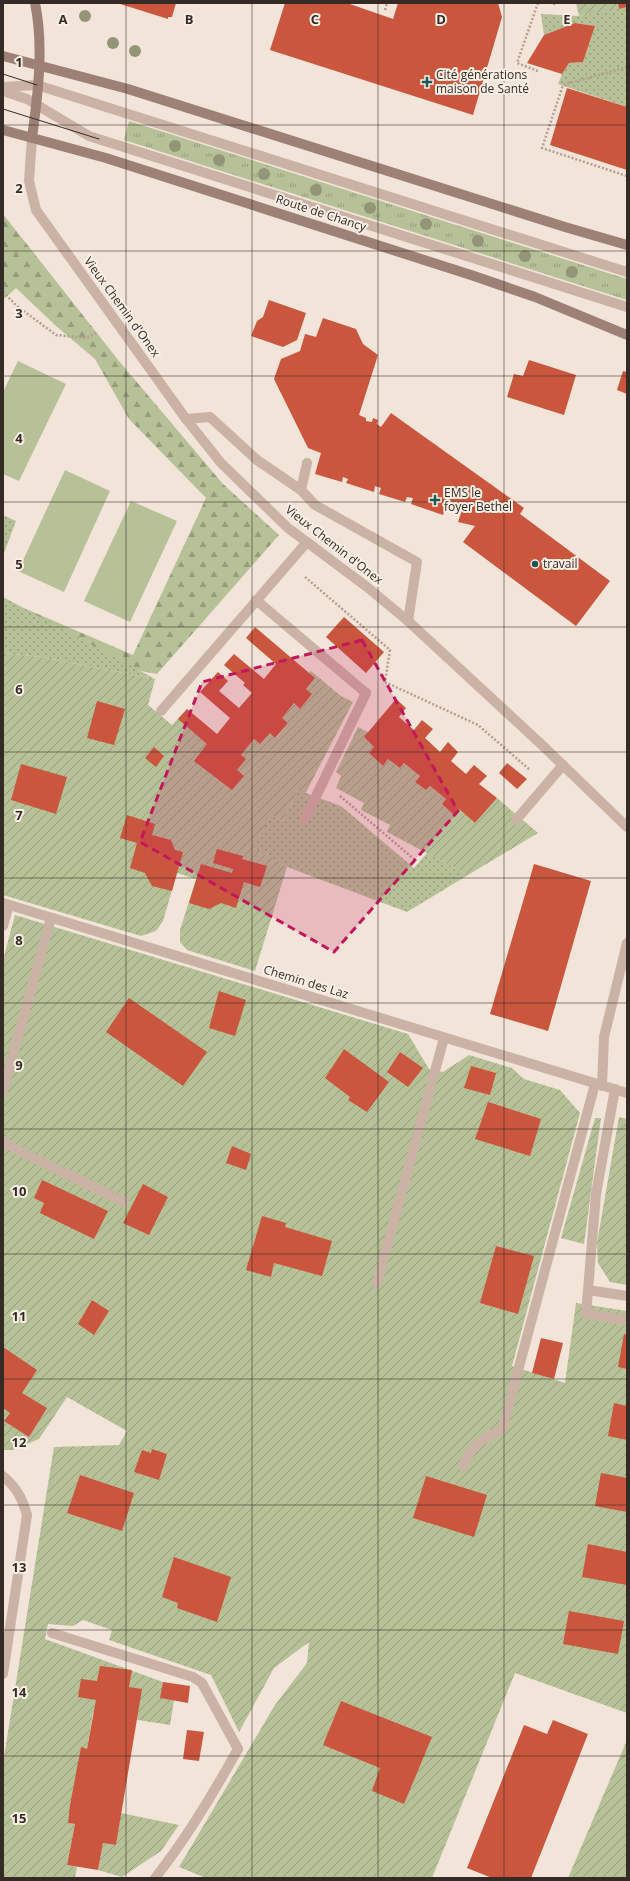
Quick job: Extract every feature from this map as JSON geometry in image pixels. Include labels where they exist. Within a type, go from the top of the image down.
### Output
[{"type":"main road","points":[[32,138],[36,104],[40,24],[35,3]]},
{"type":"main road","points":[[3,56],[128,89],[565,227],[627,245]]},
{"type":"main road","name":"Route de Chancy","points":[[3,130],[106,158],[474,276],[535,297],[627,335]]},
{"type":"street","points":[[3,87],[22,84],[37,85],[627,272]]},
{"type":"street","points":[[3,91],[15,94],[36,104],[89,136],[627,307]]},
{"type":"street","name":"Vieux Chemin d'Onex","points":[[32,138],[29,180],[36,210],[186,419],[221,463],[288,528],[367,587],[408,621],[563,765],[627,827]]},
{"type":"street","points":[[186,419],[210,417],[256,460],[301,490],[315,504],[417,562],[408,621]]},
{"type":"street","points":[[301,490],[307,463]]},
{"type":"street","points":[[161,711],[306,542]]},
{"type":"street","points":[[256,600],[366,693],[305,818]]},
{"type":"street","points":[[516,820],[563,765]]},
{"type":"street","points":[[3,926],[6,904]]},
{"type":"street","name":"Chemin des Laz","points":[[6,904],[599,1085]]},
{"type":"street","points":[[3,1091],[51,918]]},
{"type":"street","points":[[463,1466],[466,1458],[486,1437],[502,1430],[599,1085],[604,1038],[627,943]]},
{"type":"street","points":[[377,1283],[444,1038]]},
{"type":"street","points":[[599,1085],[627,1093]]},
{"type":"street","points":[[615,1089],[596,1194],[586,1314],[627,1320]]},
{"type":"street","points":[[3,1141],[10,1146],[124,1202]]},
{"type":"street","points":[[588,1290],[627,1296]]},
{"type":"street","points":[[3,1476],[12,1484],[21,1497],[27,1515],[3,1674]]},
{"type":"street","points":[[52,1633],[193,1677],[202,1683],[238,1749],[211,1796],[173,1855],[155,1878]]},
{"type":"path","points":[[385,10],[387,3]]},
{"type":"path","points":[[538,3],[517,63],[538,71]]},
{"type":"path","points":[[627,67],[562,85],[542,148],[627,176]]},
{"type":"path","points":[[3,292],[17,306],[56,335],[87,338],[116,322]]},
{"type":"path","points":[[288,563],[390,650],[385,682]]},
{"type":"path","points":[[366,693],[385,682]]},
{"type":"path","points":[[385,682],[478,725],[547,785]]},
{"type":"path","points":[[323,781],[415,860]]},
{"type":"highlighted area","points":[[362,640],[458,811],[334,952],[140,842],[202,682]]},
{"type":"green space","points":[[576,3],[618,3],[619,9],[579,16]]},
{"type":"green space","points":[[627,7],[627,107],[558,84],[569,63],[583,62],[595,26],[575,23],[544,35],[541,14],[579,16]]},
{"type":"green space","points":[[129,121],[627,279],[627,300],[124,140]]},
{"type":"green space","points":[[3,214],[119,361],[223,484],[279,535],[157,674],[88,662],[3,599],[133,655],[206,498],[129,419],[95,359],[56,326],[16,288],[3,300]]},
{"type":"green space","points":[[18,361],[66,384],[19,481],[3,474],[3,392]]},
{"type":"green space","points":[[65,470],[110,491],[64,592],[18,571]]},
{"type":"green space","points":[[131,501],[177,521],[130,622],[84,601]]},
{"type":"green space","points":[[3,515],[16,521],[3,556]]},
{"type":"green space","points":[[3,597],[155,679],[41,657],[3,653]]},
{"type":"green space","points":[[3,653],[41,657],[155,679],[148,705],[172,725],[187,709],[241,755],[254,739],[260,744],[270,733],[276,738],[288,723],[282,718],[294,703],[300,709],[312,694],[306,689],[315,678],[309,673],[311,671],[341,696],[353,702],[305,794],[298,790],[283,821],[271,815],[253,848],[287,867],[255,971],[187,950],[180,942],[180,930],[196,879],[177,873],[163,921],[156,931],[141,936],[3,895]]},
{"type":"green space","points":[[358,727],[368,732],[364,737],[374,747],[369,753],[383,766],[388,759],[400,768],[404,763],[420,776],[415,782],[426,790],[430,786],[446,799],[442,804],[454,814],[459,809],[475,823],[497,798],[538,833],[468,875],[387,832],[390,825],[361,810],[364,803],[336,788],[341,776],[336,772]]},
{"type":"green space","points":[[298,790],[341,806],[414,868],[427,853],[468,875],[407,912],[287,867],[252,848],[271,815],[283,821]]},
{"type":"green space","points":[[15,915],[408,1034],[429,1069],[443,1072],[469,1055],[512,1068],[524,1079],[560,1090],[580,1113],[512,1366],[565,1383],[576,1303],[627,1311],[627,1713],[515,1673],[432,1878],[206,1878],[179,1867],[275,1705],[307,1663],[309,1642],[274,1668],[239,1732],[211,1675],[109,1640],[112,1630],[83,1620],[73,1626],[48,1624],[45,1639],[163,1682],[161,1698],[174,1700],[170,1725],[93,1713],[87,1749],[81,1748],[68,1823],[75,1824],[67,1865],[77,1867],[75,1878],[3,1878],[3,1763],[54,1447],[119,1445],[127,1431],[67,1397],[39,1439],[13,1450],[3,1450],[3,960]]},
{"type":"green space","points":[[619,1117],[627,1119],[627,1285],[610,1282],[598,1263],[597,1243]]},
{"type":"green space","points":[[595,1118],[601,1118],[584,1244],[561,1238]]},
{"type":"green space","points":[[627,1740],[627,1878],[568,1878]]},
{"type":"green space","points":[[121,1813],[179,1825],[161,1851],[122,1877],[98,1870],[103,1843],[116,1845]]},
{"type":"building","points":[[117,3],[176,3],[172,17],[168,17],[168,19]]},
{"type":"building","name":"Cité générations maison de Santé","points":[[285,3],[347,3],[393,19],[398,3],[498,3],[502,17],[473,115],[270,50]]},
{"type":"building","points":[[618,3],[627,3],[627,7],[619,9]]},
{"type":"building","points":[[575,23],[595,26],[583,62],[569,63],[562,74],[527,63],[544,35]]},
{"type":"building","points":[[567,88],[627,107],[627,170],[550,145]]},
{"type":"building","points":[[269,300],[306,313],[297,340],[283,347],[251,336],[257,321],[263,317]]},
{"type":"building","points":[[323,318],[356,329],[363,344],[378,355],[359,415],[366,418],[366,421],[372,422],[373,418],[378,420],[377,424],[381,427],[391,413],[524,508],[520,514],[610,581],[576,626],[463,542],[475,526],[458,522],[463,507],[447,502],[443,515],[411,504],[413,498],[407,497],[405,502],[379,494],[381,488],[375,486],[374,492],[346,483],[348,479],[343,477],[342,482],[315,474],[321,453],[308,448],[274,379],[281,359],[300,351],[305,334],[316,337]]},
{"type":"building","points":[[529,360],[576,375],[564,415],[507,397],[514,374],[523,376]]},
{"type":"building","points":[[623,371],[627,372],[627,394],[617,390]]},
{"type":"building","points":[[344,617],[384,652],[366,673],[326,637]]},
{"type":"building","points":[[255,627],[315,678],[306,689],[312,694],[300,709],[294,703],[282,718],[288,723],[275,738],[270,733],[260,744],[254,739],[241,755],[246,759],[237,770],[244,776],[232,790],[194,761],[207,744],[178,719],[187,709],[217,734],[230,718],[200,692],[218,672],[228,681],[219,691],[239,708],[252,693],[243,685],[245,683],[224,665],[234,654],[264,679],[276,664],[246,638]]},
{"type":"building","points":[[396,699],[406,708],[399,717],[414,730],[422,720],[433,729],[425,738],[440,752],[448,742],[458,752],[451,761],[466,774],[474,765],[487,776],[479,784],[497,798],[475,823],[459,809],[454,815],[442,804],[446,799],[430,786],[426,790],[415,782],[420,776],[404,763],[400,768],[388,759],[383,766],[369,753],[374,747],[364,737]]},
{"type":"building","points":[[97,701],[125,709],[114,745],[87,738]]},
{"type":"building","points":[[154,747],[164,756],[156,767],[145,758]]},
{"type":"building","points":[[507,763],[527,779],[517,789],[499,773]]},
{"type":"building","points":[[21,764],[67,777],[56,814],[11,800]]},
{"type":"building","points":[[127,815],[155,824],[152,835],[171,840],[175,850],[183,852],[172,891],[152,886],[145,873],[130,868],[137,843],[120,838]]},
{"type":"building","points":[[217,849],[243,856],[242,859],[267,866],[260,887],[244,882],[236,908],[221,903],[209,909],[189,903],[201,864],[232,873],[233,869],[213,863]]},
{"type":"building","points":[[534,864],[591,881],[548,1031],[490,1014]]},
{"type":"building","points":[[219,991],[246,1000],[235,1036],[209,1028]]},
{"type":"building","points":[[129,998],[207,1052],[183,1086],[106,1032]]},
{"type":"building","points":[[344,1049],[389,1082],[367,1112],[348,1100],[350,1097],[325,1078]]},
{"type":"building","points":[[400,1052],[423,1068],[408,1087],[387,1072]]},
{"type":"building","points":[[471,1066],[496,1073],[490,1095],[464,1088]]},
{"type":"building","points":[[488,1102],[541,1119],[530,1156],[475,1139]]},
{"type":"building","points":[[232,1146],[251,1154],[246,1170],[226,1163]]},
{"type":"building","points":[[42,1180],[108,1211],[94,1239],[40,1213],[44,1203],[34,1198]]},
{"type":"building","points":[[143,1184],[168,1197],[149,1235],[123,1223]]},
{"type":"building","points":[[262,1216],[286,1223],[285,1227],[332,1241],[322,1276],[274,1263],[271,1277],[246,1270]]},
{"type":"building","points":[[496,1246],[534,1256],[518,1314],[480,1303]]},
{"type":"building","points":[[92,1300],[109,1311],[94,1335],[78,1324]]},
{"type":"building","points":[[624,1334],[627,1335],[627,1369],[618,1367]]},
{"type":"building","points":[[541,1338],[563,1343],[554,1379],[532,1373]]},
{"type":"building","points":[[3,1347],[37,1370],[22,1393],[47,1408],[29,1437],[4,1421],[10,1413],[3,1408]]},
{"type":"building","points":[[614,1403],[627,1406],[627,1440],[608,1436]]},
{"type":"building","points":[[152,1449],[167,1454],[159,1480],[134,1472],[142,1450],[151,1453]]},
{"type":"building","points":[[601,1473],[627,1478],[627,1512],[595,1506]]},
{"type":"building","points":[[80,1475],[134,1493],[122,1531],[67,1513]]},
{"type":"building","points":[[426,1476],[487,1495],[474,1537],[413,1518]]},
{"type":"building","points":[[588,1544],[627,1552],[627,1585],[582,1577]]},
{"type":"building","points":[[174,1557],[231,1577],[217,1622],[177,1608],[178,1603],[162,1597]]},
{"type":"building","points":[[569,1611],[624,1621],[618,1654],[563,1644]]},
{"type":"building","points":[[100,1666],[132,1670],[129,1687],[142,1689],[116,1845],[103,1843],[98,1870],[67,1865],[75,1824],[68,1823],[70,1805],[81,1747],[87,1749],[96,1700],[78,1697],[81,1679],[97,1681]]},
{"type":"building","points":[[163,1682],[190,1686],[188,1703],[160,1698]]},
{"type":"building","points":[[341,1701],[432,1737],[404,1804],[372,1791],[380,1768],[323,1745]]},
{"type":"building","points":[[553,1720],[588,1734],[531,1878],[492,1878],[467,1868],[524,1725],[547,1734]]},
{"type":"building","points":[[187,1730],[204,1732],[199,1761],[183,1759]]},
{"type":"tram line","points":[[3,74],[37,85]]},
{"type":"tram line","points":[[3,109],[99,139]]},
{"type":"place","name":"Cité générations maison de Santé","points":[[427,82]]},
{"type":"place","name":"EMS le foyer Bethel","points":[[435,500]]},
{"type":"place","name":"travail","points":[[535,564]]}]
